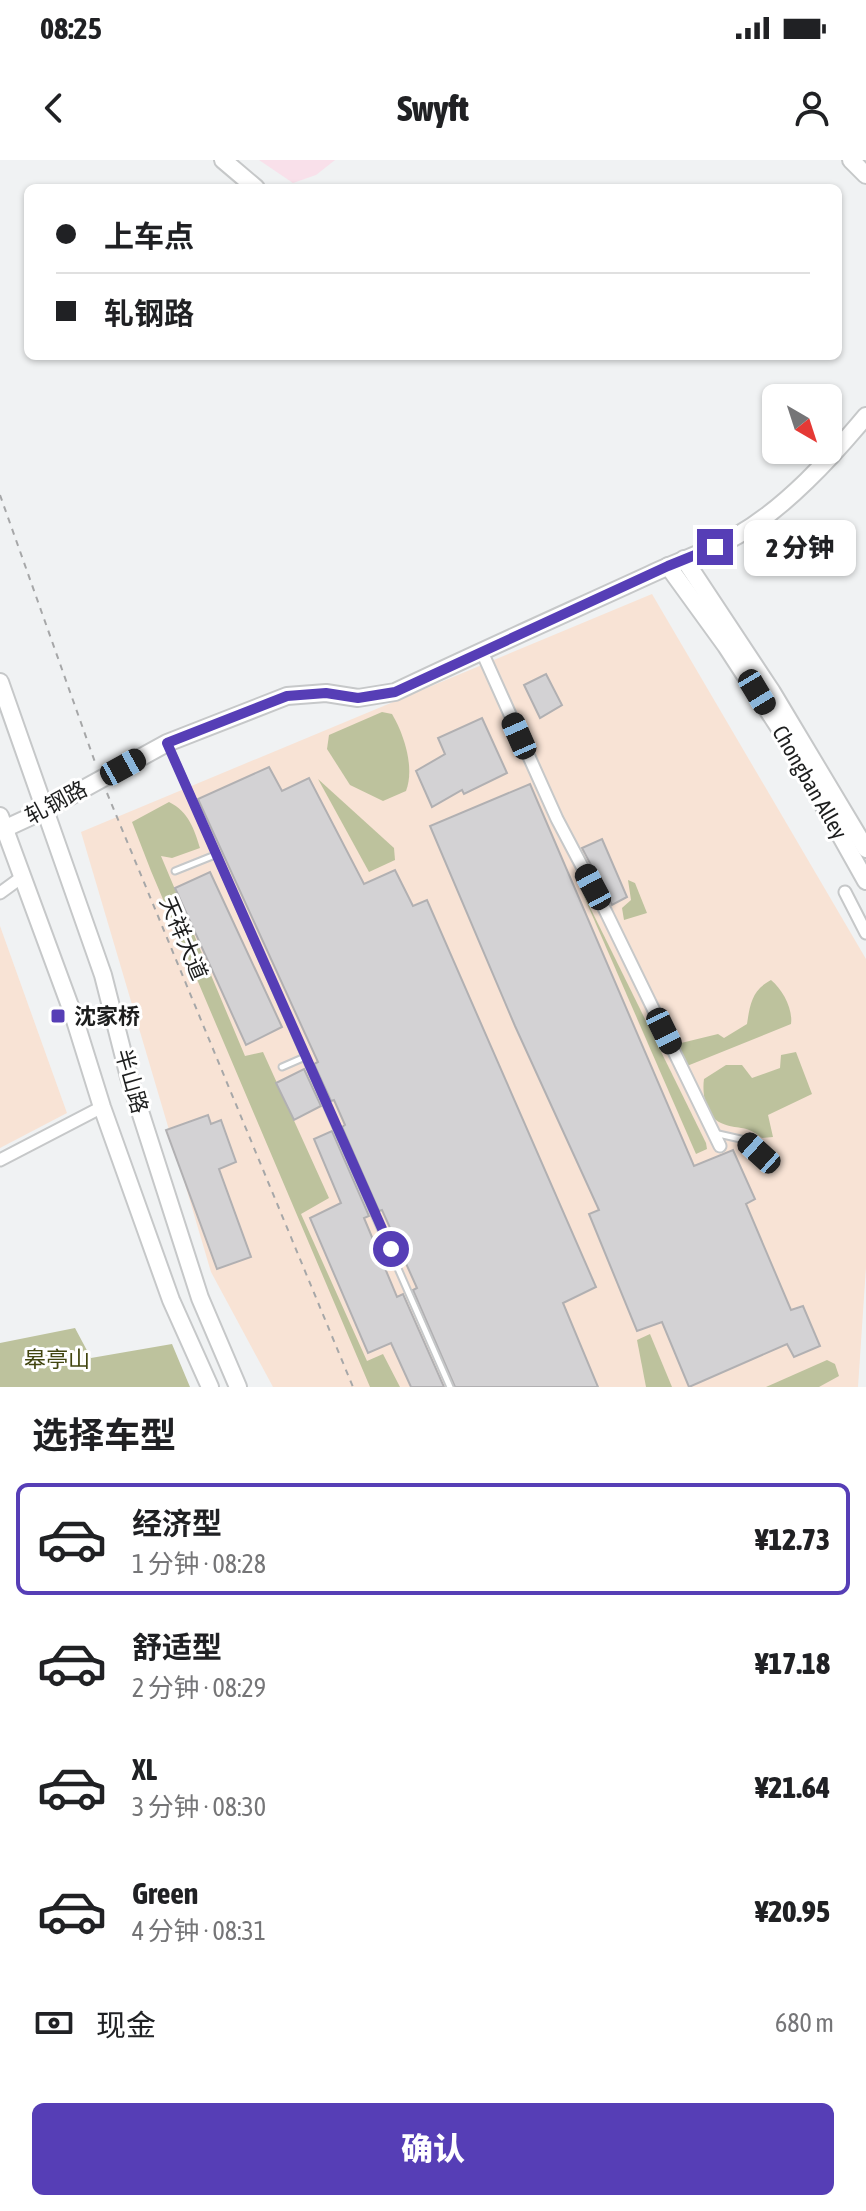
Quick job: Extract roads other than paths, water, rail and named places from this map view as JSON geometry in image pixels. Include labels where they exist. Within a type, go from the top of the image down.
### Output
[{"type":"street","points":[[223,160],[251,184]]},
{"type":"street","points":[[851,160],[866,175]]},
{"type":"street","points":[[842,444],[866,401]]},
{"type":"street","points":[[842,445],[866,416]]},
{"type":"street","name":"轧钢路","points":[[2,822],[45,810],[167,743],[287,696],[326,693],[358,698],[395,692],[740,534],[792,494],[823,464]]},
{"type":"street","name":"Chongban Alley","points":[[684,559],[764,679],[866,849]]},
{"type":"street","name":"Chongban Alley","points":[[668,566],[726,646],[784,735],[866,881]]},
{"type":"street","points":[[482,652],[544,792],[720,1146]]},
{"type":"street","name":"半山路","points":[[0,682],[103,975],[129,1077],[168,1204],[200,1298],[238,1387]]},
{"type":"street","name":"半山路","points":[[2,822],[73,1014],[102,1107],[171,1300],[210,1387]]},
{"type":"street","points":[[0,893],[22,877]]},
{"type":"street","points":[[845,892],[866,933]]},
{"type":"street","points":[[0,1160],[102,1107]]},
{"type":"lane","points":[[167,743],[450,1387]]},
{"type":"lane","points":[[175,871],[215,855]]},
{"type":"lane","points":[[282,1067],[305,1057]]},
{"type":"lane","points":[[714,1133],[745,1140],[759,1153]]},
{"type":"place","name":"沈家桥","points":[[58,1016]]},
{"type":"park label","name":"皋亭山","points":[[57,1359]]}]
